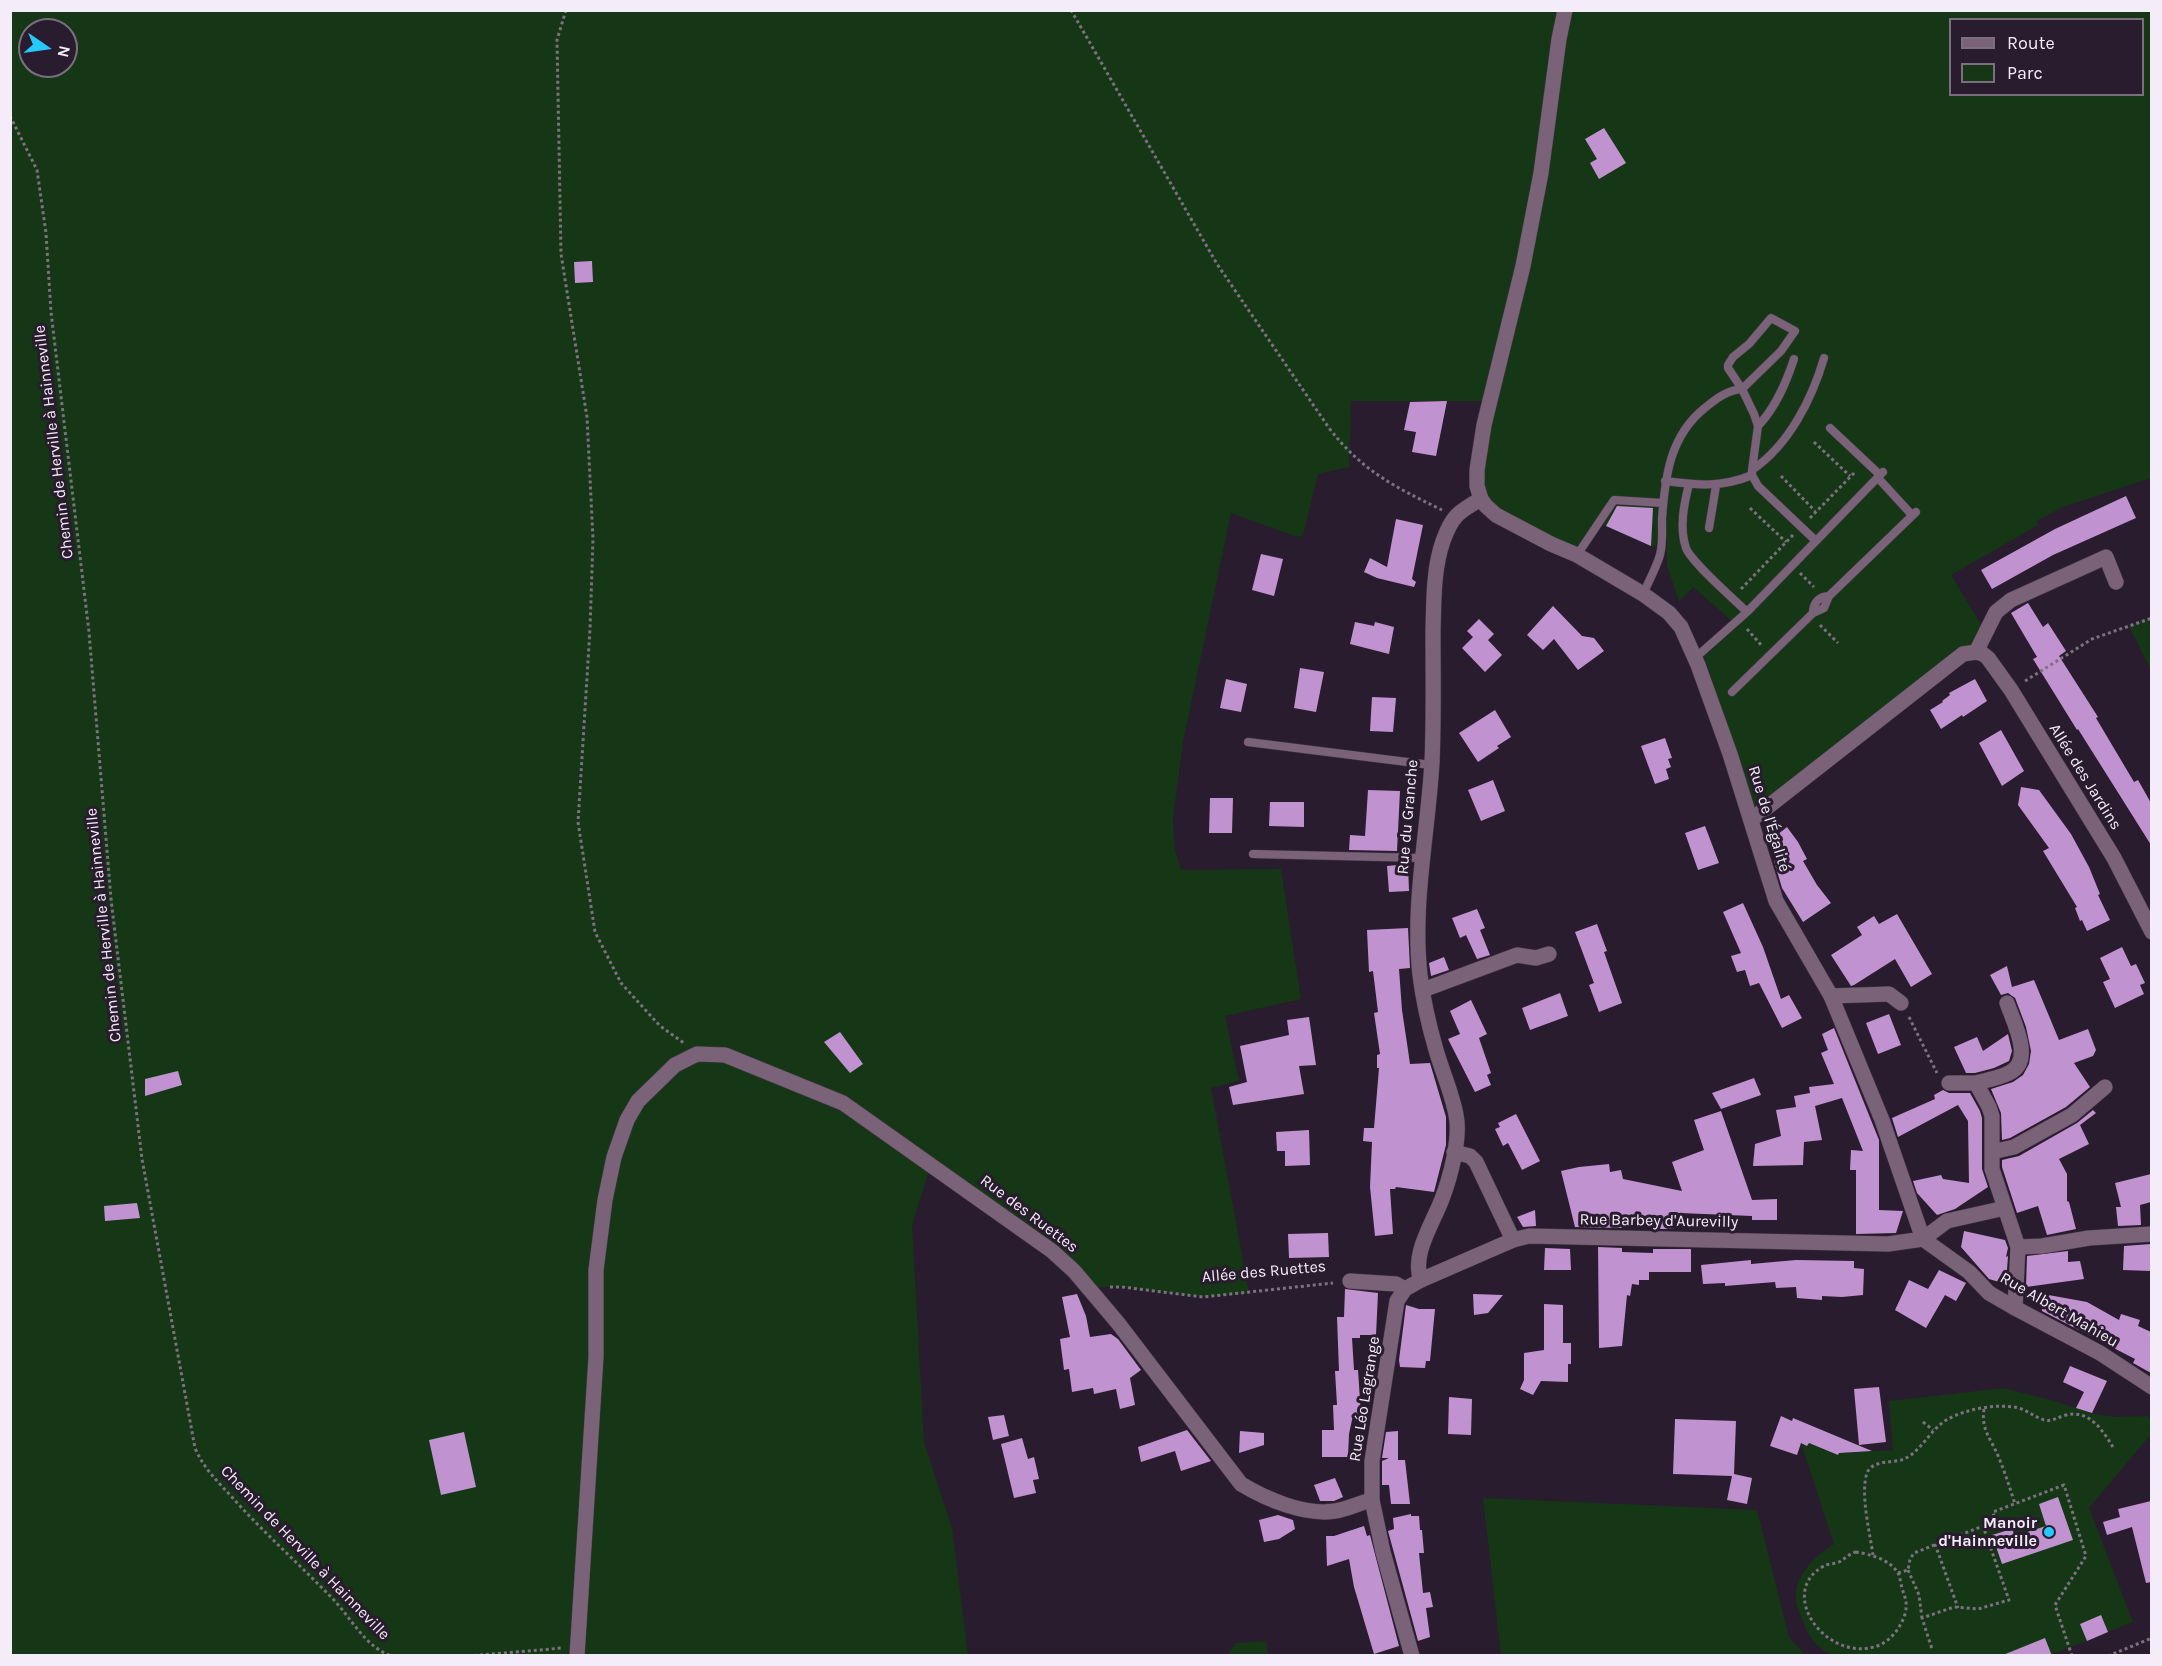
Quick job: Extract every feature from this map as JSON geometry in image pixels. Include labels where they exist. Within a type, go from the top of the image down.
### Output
[{"type":"street","points":[[1455,516],[1481,499],[1477,486],[1477,470],[1484,424],[1523,266],[1541,173],[1565,10]]},
{"type":"street","name":"Rue de l'Égalité","points":[[1481,499],[1496,515],[1577,555],[1643,594],[1676,620],[1695,658],[1751,820],[1776,901],[1831,996],[1882,1120],[1923,1239]]},
{"type":"street","name":"Rue du Granche","points":[[1421,1280],[1418,1274],[1419,1258],[1445,1189],[1454,1152],[1456,1113],[1436,1048],[1423,990],[1417,928],[1431,765],[1434,595],[1439,556],[1455,516]]},
{"type":"street","points":[[1751,820],[1963,654],[1976,652],[1996,612],[2011,600],[2106,557],[2116,582]]},
{"type":"street","name":"Allée des Jardins","points":[[1976,652],[1988,658],[2010,690],[2114,858],[2151,932]]},
{"type":"street","points":[[1423,990],[1517,955],[1536,958],[1549,954]]},
{"type":"street","points":[[1831,996],[1889,994],[1901,1003]]},
{"type":"street","points":[[1949,1083],[1976,1083],[2010,1073],[2017,1067],[2022,1047],[2007,1003]]},
{"type":"street","name":"Rue des Ruettes","points":[[697,1054],[725,1055],[843,1103],[1052,1251],[1089,1287],[1240,1484],[1268,1500],[1326,1512],[1347,1509],[1372,1500]]},
{"type":"street","points":[[578,1651],[596,1357],[596,1270],[605,1200],[614,1157],[627,1120],[638,1101],[675,1065],[697,1054]]},
{"type":"street","points":[[1976,1083],[1992,1116],[1994,1177],[2018,1247],[2015,1308]]},
{"type":"street","points":[[1992,1152],[2014,1147],[2072,1115],[2105,1087]]},
{"type":"street","points":[[1454,1152],[1470,1156],[1476,1162],[1513,1240]]},
{"type":"street","points":[[1923,1239],[1947,1221],[2005,1208]]},
{"type":"street","points":[[2018,1247],[2042,1246],[2089,1238],[2151,1234]]},
{"type":"street","name":"Rue Barbey d'Aurevilly","points":[[1405,1289],[1513,1240],[1529,1236],[1888,1244],[1923,1239]]},
{"type":"street","name":"Rue Albert Mahieu","points":[[1923,1239],[1969,1272],[1989,1293],[2100,1353],[2151,1387]]},
{"type":"street","name":"Allée des Ruettes","points":[[1350,1281],[1396,1284],[1405,1289]]},
{"type":"street","name":"Rue Léo Lagrange","points":[[1405,1289],[1397,1301],[1389,1363],[1378,1419],[1372,1461],[1372,1500],[1383,1552],[1412,1656]]},
{"type":"lane","points":[[1643,594],[1660,555],[1665,481],[1673,449],[1687,425],[1700,411],[1720,396],[1742,388],[1781,351],[1795,332],[1771,318],[1749,344],[1733,357],[1728,368],[1742,388],[1758,426],[1752,472],[1758,486],[1816,541]]},
{"type":"lane","points":[[1758,426],[1778,397],[1794,358]]},
{"type":"lane","points":[[1665,481],[1716,486],[1731,483],[1752,472],[1773,453],[1801,414],[1817,380],[1824,358]]},
{"type":"lane","points":[[1732,692],[1812,614],[1824,608],[1826,596],[1914,513],[1881,475],[1830,428]]},
{"type":"lane","points":[[1695,658],[1747,612],[1881,475]]},
{"type":"lane","points":[[1689,484],[1683,516],[1688,552],[1747,612]]},
{"type":"lane","points":[[1709,528],[1716,486]]},
{"type":"lane","points":[[1577,555],[1614,500],[1663,503]]},
{"type":"lane","points":[[1248,742],[1431,765]]},
{"type":"lane","points":[[1253,854],[1423,858]]},
{"type":"path","points":[[567,10],[557,40],[561,254],[587,417],[593,539],[578,822],[595,932],[621,983],[660,1026],[697,1054]]},
{"type":"path","points":[[1071,10],[1217,264],[1334,435],[1345,449],[1365,467],[1455,516]]},
{"type":"path","name":"Chemin de Herville à Hainneville","points":[[10,116],[37,170],[46,233],[51,312],[89,632],[111,898],[142,1159],[195,1448],[202,1464],[254,1522],[335,1601],[367,1639],[392,1656]]},
{"type":"path","points":[[1814,441],[1850,476]]},
{"type":"path","points":[[1781,476],[1816,512]]},
{"type":"path","points":[[1750,508],[1786,543]]},
{"type":"path","points":[[1792,565],[1826,596]]},
{"type":"path","points":[[1812,614],[1838,643]]},
{"type":"path","points":[[2010,690],[2092,639],[2151,618]]},
{"type":"path","points":[[1743,625],[1770,655]]},
{"type":"path","points":[[1901,1003],[1932,1066],[1941,1079],[1949,1083]]},
{"type":"path","name":"Allée des Ruettes","points":[[1089,1287],[1122,1287],[1203,1297],[1350,1281]]},
{"type":"path","points":[[1873,1555],[1866,1493],[1868,1471],[1874,1465],[1903,1460],[1914,1453],[1934,1430],[1948,1419],[1984,1409],[2003,1407],[2019,1408],[2050,1421],[2072,1414],[2097,1424],[2114,1449]]},
{"type":"path","points":[[1984,1409],[1983,1422],[1986,1433],[2000,1460],[2015,1504]]},
{"type":"path","points":[[1923,1422],[1934,1430]]},
{"type":"path","points":[[1932,1649],[1922,1618],[1918,1595],[1908,1570],[1914,1553],[1995,1521],[1993,1512],[2064,1485],[2086,1556],[2055,1605],[2072,1656]]},
{"type":"path","points":[[1922,1618],[1954,1607],[1978,1609],[2009,1600],[1983,1526]]},
{"type":"path","points":[[1935,1544],[1958,1608]]},
{"type":"path","points":[[1850,1553],[1873,1555],[1898,1573],[1906,1599],[1900,1626],[1887,1642],[1875,1648],[1855,1652],[1836,1647],[1823,1640],[1810,1621],[1805,1601],[1806,1589],[1810,1581],[1825,1566],[1839,1562],[1850,1553]]},
{"type":"path","points":[[1898,1573],[1908,1570]]},
{"type":"path","points":[[2108,1656],[2151,1638]]},
{"type":"path","points":[[468,1656],[578,1651]]},
{"type":"green space","points":[[11,11],[2151,11],[2151,478],[2063,507],[2036,521],[2038,525],[1951,575],[1985,631],[1976,652],[1751,820],[1730,734],[1704,656],[1741,623],[1736,619],[1733,622],[1693,587],[1679,602],[1667,565],[1667,537],[1657,537],[1656,547],[1651,546],[1595,521],[1572,553],[1481,499],[1489,401],[1351,401],[1349,467],[1318,474],[1303,535],[1297,537],[1231,513],[1183,742],[1173,817],[1174,845],[1181,870],[1281,869],[1301,999],[1225,1016],[1239,1081],[1211,1088],[1249,1293],[1203,1297],[1122,1287],[1089,1287],[931,1164],[912,1225],[924,1442],[952,1528],[968,1655],[11,1656]]},
{"type":"green space","points":[[2152,618],[2151,670],[2129,626]]},
{"type":"green space","points":[[2004,1388],[2094,1414],[2115,1417],[2148,1416],[2151,1421],[2151,1434],[2089,1508],[2133,1622],[2050,1655],[1832,1655],[1822,1649],[1814,1642],[1805,1627],[1797,1605],[1796,1590],[1807,1567],[1834,1544],[1801,1443],[1807,1446],[1809,1443],[1838,1455],[1839,1453],[1893,1450],[1889,1401]]},
{"type":"green space","points":[[1483,1498],[1757,1510],[1789,1637],[1805,1655],[1501,1655]]},
{"type":"green space","points":[[1266,1641],[1268,1655],[1227,1655],[1236,1643]]},
{"type":"building","points":[[1604,128],[1626,163],[1599,179],[1590,163],[1597,159],[1585,139]]},
{"type":"building","points":[[592,261],[593,282],[575,283],[574,262]]},
{"type":"building","points":[[1447,401],[1436,456],[1412,452],[1416,432],[1404,430],[1410,402]]},
{"type":"building","points":[[2126,496],[2136,518],[2053,555],[1992,589],[1981,570],[2055,529]]},
{"type":"building","points":[[1617,506],[1653,508],[1651,546],[1606,526]]},
{"type":"building","points":[[1396,519],[1423,525],[1412,579],[1416,582],[1414,587],[1377,578],[1364,572],[1370,558],[1387,567]]},
{"type":"building","points":[[1261,554],[1283,559],[1274,596],[1252,590]]},
{"type":"building","points":[[2028,603],[2043,627],[2048,623],[2066,651],[2059,656],[2098,717],[2096,718],[2134,782],[2138,780],[2151,803],[2151,845],[2033,659],[2037,657],[2011,613]]},
{"type":"building","points":[[1553,606],[1582,636],[1594,638],[1604,651],[1578,670],[1554,639],[1543,650],[1527,635]]},
{"type":"building","points":[[1479,619],[1494,634],[1488,640],[1502,655],[1485,672],[1462,648],[1473,637],[1467,631]]},
{"type":"building","points":[[1355,622],[1374,626],[1375,622],[1394,627],[1389,654],[1350,644]]},
{"type":"building","points":[[1300,668],[1324,672],[1316,712],[1294,708]]},
{"type":"building","points":[[1226,679],[1247,684],[1241,712],[1220,708]]},
{"type":"building","points":[[1975,679],[1987,701],[1941,729],[1930,710],[1943,702],[1950,695],[1949,693]]},
{"type":"building","points":[[1372,697],[1396,698],[1393,732],[1370,731]]},
{"type":"building","points":[[1495,710],[1511,737],[1478,762],[1459,733]]},
{"type":"building","points":[[2001,730],[2024,771],[2002,786],[1979,743]]},
{"type":"building","points":[[1665,738],[1672,758],[1668,759],[1671,767],[1666,769],[1669,779],[1655,784],[1641,746]]},
{"type":"building","points":[[1493,780],[1505,811],[1481,821],[1468,790]]},
{"type":"building","points":[[2021,787],[2039,790],[2071,834],[2089,867],[2100,894],[2098,895],[2110,920],[2087,931],[2082,920],[2080,921],[2075,908],[2077,907],[2043,851],[2049,848],[2018,805]]},
{"type":"building","points":[[1368,790],[1400,791],[1397,851],[1349,850],[1350,835],[1365,836]]},
{"type":"building","points":[[1210,798],[1233,798],[1232,833],[1209,833]]},
{"type":"building","points":[[1270,802],[1304,802],[1304,827],[1269,826]]},
{"type":"building","points":[[1705,826],[1719,863],[1698,870],[1685,833]]},
{"type":"building","points":[[1787,827],[1807,859],[1803,861],[1831,903],[1803,922],[1782,888],[1774,861],[1781,859],[1768,842]]},
{"type":"building","points":[[1408,864],[1409,891],[1389,892],[1387,866]]},
{"type":"building","points":[[1743,903],[1763,947],[1781,999],[1789,995],[1802,1018],[1782,1028],[1759,983],[1750,986],[1745,970],[1737,972],[1731,956],[1741,953],[1723,912]]},
{"type":"building","points":[[1477,909],[1485,928],[1480,930],[1490,955],[1477,959],[1466,935],[1460,938],[1452,918]]},
{"type":"building","points":[[1897,914],[1932,974],[1911,987],[1895,959],[1851,986],[1831,955],[1862,935],[1857,927],[1874,916],[1879,924]]},
{"type":"building","points":[[1597,924],[1622,1003],[1599,1012],[1589,985],[1594,983],[1575,932]]},
{"type":"building","points":[[1408,928],[1410,968],[1399,969],[1410,1064],[1430,1063],[1446,1117],[1446,1145],[1434,1192],[1396,1187],[1390,1189],[1393,1234],[1375,1236],[1370,1187],[1372,1142],[1363,1141],[1364,1128],[1374,1128],[1379,1068],[1377,1068],[1377,1055],[1380,1054],[1374,1013],[1378,1012],[1373,971],[1369,972],[1367,930]]},
{"type":"building","points":[[2122,947],[2131,966],[2136,964],[2145,983],[2140,985],[2144,994],[2115,1008],[2103,982],[2110,979],[2100,958]]},
{"type":"building","points":[[1444,957],[1449,970],[1431,976],[1429,963]]},
{"type":"building","points":[[2007,966],[2012,987],[2034,980],[2059,1040],[2088,1029],[2096,1050],[2093,1056],[2074,1063],[2090,1087],[2066,1107],[2010,1138],[2002,1140],[2001,1113],[1991,1089],[2013,1082],[2023,1075],[2029,1064],[2031,1051],[2026,1027],[2014,995],[2015,998],[2008,993],[2001,995],[1990,975]]},
{"type":"building","points":[[1560,993],[1568,1016],[1530,1030],[1522,1008]]},
{"type":"building","points":[[1471,1000],[1487,1034],[1479,1038],[1491,1073],[1487,1075],[1491,1085],[1475,1092],[1448,1039],[1460,1034],[1450,1011]]},
{"type":"building","points":[[1889,1014],[1901,1045],[1878,1054],[1866,1023]]},
{"type":"building","points":[[1309,1017],[1316,1065],[1299,1066],[1304,1094],[1233,1105],[1229,1087],[1247,1082],[1240,1046],[1289,1035],[1287,1020]]},
{"type":"building","points":[[1834,1028],[1879,1140],[1879,1210],[1903,1211],[1896,1233],[1856,1234],[1856,1170],[1850,1170],[1851,1150],[1863,1151],[1842,1098],[1815,1106],[1822,1140],[1804,1142],[1803,1165],[1753,1166],[1755,1144],[1781,1136],[1776,1110],[1796,1107],[1794,1096],[1810,1093],[1809,1087],[1834,1084],[1821,1053],[1828,1050],[1822,1034]]},
{"type":"building","points":[[840,1032],[863,1064],[850,1073],[824,1042]]},
{"type":"building","points":[[2008,1034],[2012,1051],[2009,1061],[1994,1068],[1966,1073],[1954,1047],[1977,1037],[1983,1051]]},
{"type":"building","points":[[178,1071],[182,1085],[145,1096],[145,1079]]},
{"type":"building","points":[[1754,1078],[1761,1095],[1721,1109],[1712,1093]]},
{"type":"building","points":[[1943,1090],[1949,1093],[1970,1093],[1980,1111],[1982,1169],[1988,1187],[1955,1209],[1937,1215],[1917,1193],[1913,1181],[1941,1175],[1943,1179],[1969,1183],[1968,1121],[1958,1105],[1898,1137],[1892,1118],[1935,1099],[1934,1095]]},
{"type":"building","points":[[2093,1110],[2096,1113],[2080,1125],[2089,1144],[2059,1159],[2067,1174],[2067,1201],[2076,1229],[2047,1235],[2038,1206],[2017,1213],[2002,1167],[2002,1160],[2019,1156],[2077,1123]]},
{"type":"building","points":[[1721,1111],[1752,1200],[1777,1199],[1777,1220],[1752,1220],[1752,1216],[1680,1213],[1675,1214],[1674,1229],[1654,1229],[1654,1224],[1621,1224],[1622,1228],[1575,1227],[1561,1171],[1609,1164],[1610,1172],[1621,1170],[1623,1179],[1682,1191],[1672,1162],[1704,1150],[1694,1120]]},
{"type":"building","points":[[1516,1114],[1540,1161],[1522,1170],[1508,1143],[1503,1146],[1495,1129],[1500,1127],[1498,1123]]},
{"type":"building","points":[[1309,1130],[1310,1165],[1285,1166],[1285,1151],[1277,1151],[1276,1132]]},
{"type":"building","points":[[2151,1174],[2151,1202],[2140,1205],[2141,1225],[2118,1226],[2116,1207],[2121,1207],[2115,1183]]},
{"type":"building","points":[[137,1203],[140,1218],[105,1221],[104,1206]]},
{"type":"building","points":[[1535,1210],[1536,1226],[1523,1227],[1517,1217]]},
{"type":"building","points":[[1964,1231],[2005,1240],[2008,1248],[2006,1284],[1989,1279],[1961,1247]]},
{"type":"building","points":[[1328,1233],[1329,1257],[1289,1258],[1288,1234]]},
{"type":"building","points":[[2151,1244],[2151,1271],[2123,1270],[2124,1246]]},
{"type":"building","points":[[1598,1247],[1622,1248],[1622,1252],[1653,1253],[1653,1249],[1691,1249],[1691,1272],[1649,1272],[1649,1280],[1639,1280],[1639,1285],[1632,1284],[1630,1296],[1627,1295],[1622,1346],[1599,1348]]},
{"type":"building","points":[[1545,1248],[1570,1249],[1571,1270],[1544,1270]]},
{"type":"building","points":[[2068,1251],[2068,1262],[2080,1261],[2084,1279],[2026,1287],[2027,1256]]},
{"type":"building","points":[[1751,1260],[1751,1264],[1796,1260],[1854,1261],[1854,1268],[1864,1269],[1863,1295],[1822,1296],[1822,1300],[1797,1298],[1796,1287],[1776,1288],[1775,1282],[1725,1286],[1725,1283],[1703,1284],[1701,1265]]},
{"type":"building","points":[[1939,1270],[1966,1283],[1956,1301],[1945,1295],[1926,1328],[1895,1310],[1909,1280],[1928,1289]]},
{"type":"building","points":[[1345,1289],[1378,1293],[1376,1335],[1360,1335],[1360,1338],[1352,1338],[1354,1370],[1358,1370],[1361,1415],[1353,1415],[1348,1457],[1322,1457],[1322,1430],[1334,1430],[1333,1405],[1337,1405],[1335,1371],[1339,1371],[1337,1317],[1344,1317]]},
{"type":"building","points":[[1077,1294],[1086,1316],[1090,1337],[1111,1334],[1118,1339],[1141,1370],[1130,1378],[1135,1405],[1120,1409],[1116,1389],[1094,1394],[1093,1388],[1072,1392],[1069,1369],[1064,1370],[1060,1339],[1070,1337],[1062,1297]]},
{"type":"building","points":[[1473,1294],[1503,1295],[1488,1313],[1474,1315]]},
{"type":"building","points":[[2043,1294],[2087,1302],[2119,1320],[2121,1314],[2140,1320],[2138,1326],[2151,1332],[2151,1373],[2133,1363],[2135,1359],[2042,1311]]},
{"type":"building","points":[[1544,1304],[1563,1305],[1563,1343],[1571,1343],[1571,1364],[1568,1364],[1568,1382],[1541,1381],[1533,1395],[1520,1389],[1524,1380],[1524,1353],[1544,1350]]},
{"type":"building","points":[[1406,1305],[1419,1309],[1435,1309],[1430,1361],[1426,1361],[1425,1368],[1400,1367]]},
{"type":"building","points":[[2070,1366],[2107,1381],[2092,1413],[2076,1408],[2084,1392],[2063,1382]]},
{"type":"building","points":[[1879,1387],[1886,1442],[1859,1445],[1854,1389]]},
{"type":"building","points":[[1449,1397],[1472,1399],[1471,1435],[1448,1434]]},
{"type":"building","points":[[1004,1415],[1009,1436],[993,1440],[988,1417]]},
{"type":"building","points":[[1781,1416],[1792,1421],[1793,1418],[1872,1451],[1839,1453],[1838,1455],[1809,1443],[1807,1446],[1801,1443],[1797,1455],[1770,1446]]},
{"type":"building","points":[[1675,1419],[1736,1421],[1734,1474],[1752,1478],[1747,1504],[1727,1500],[1732,1476],[1673,1474]]},
{"type":"building","points":[[1187,1430],[1211,1461],[1181,1471],[1175,1451],[1141,1462],[1138,1447]]},
{"type":"building","points":[[1240,1431],[1264,1433],[1264,1445],[1239,1453]]},
{"type":"building","points":[[1398,1431],[1398,1460],[1405,1460],[1410,1504],[1391,1504],[1389,1485],[1382,1485],[1382,1461],[1389,1458],[1382,1458],[1386,1432]]},
{"type":"building","points":[[464,1432],[476,1487],[441,1495],[429,1440]]},
{"type":"building","points":[[1022,1438],[1028,1459],[1034,1457],[1039,1479],[1033,1480],[1036,1493],[1014,1498],[1001,1444]]},
{"type":"building","points":[[1335,1478],[1343,1497],[1334,1501],[1320,1501],[1314,1485]]},
{"type":"building","name":"Manoir d'Hainneville","points":[[2058,1497],[2073,1540],[2002,1564],[1992,1535],[2012,1529],[2015,1536],[2046,1526],[2039,1504]]},
{"type":"building","points":[[2151,1501],[2151,1582],[2146,1583],[2132,1527],[2107,1535],[2103,1522],[2120,1517],[2118,1509]]},
{"type":"building","points":[[1411,1514],[1411,1516],[1419,1516],[1424,1553],[1419,1553],[1423,1593],[1430,1592],[1433,1607],[1426,1608],[1430,1637],[1418,1641],[1388,1531],[1394,1529],[1393,1518]]},
{"type":"building","points":[[1278,1515],[1293,1520],[1295,1529],[1279,1539],[1264,1542],[1259,1520]]},
{"type":"building","points":[[1364,1526],[1367,1536],[1370,1535],[1399,1646],[1374,1654],[1354,1587],[1349,1559],[1327,1566],[1326,1536],[1334,1536]]},
{"type":"building","points":[[2101,1615],[2108,1632],[2087,1641],[2080,1624]]},
{"type":"building","points":[[2045,1638],[2052,1656],[2003,1656],[2003,1655]]},
{"type":"place","name":"Manoir d'Hainneville","points":[[2049,1532]]}]
